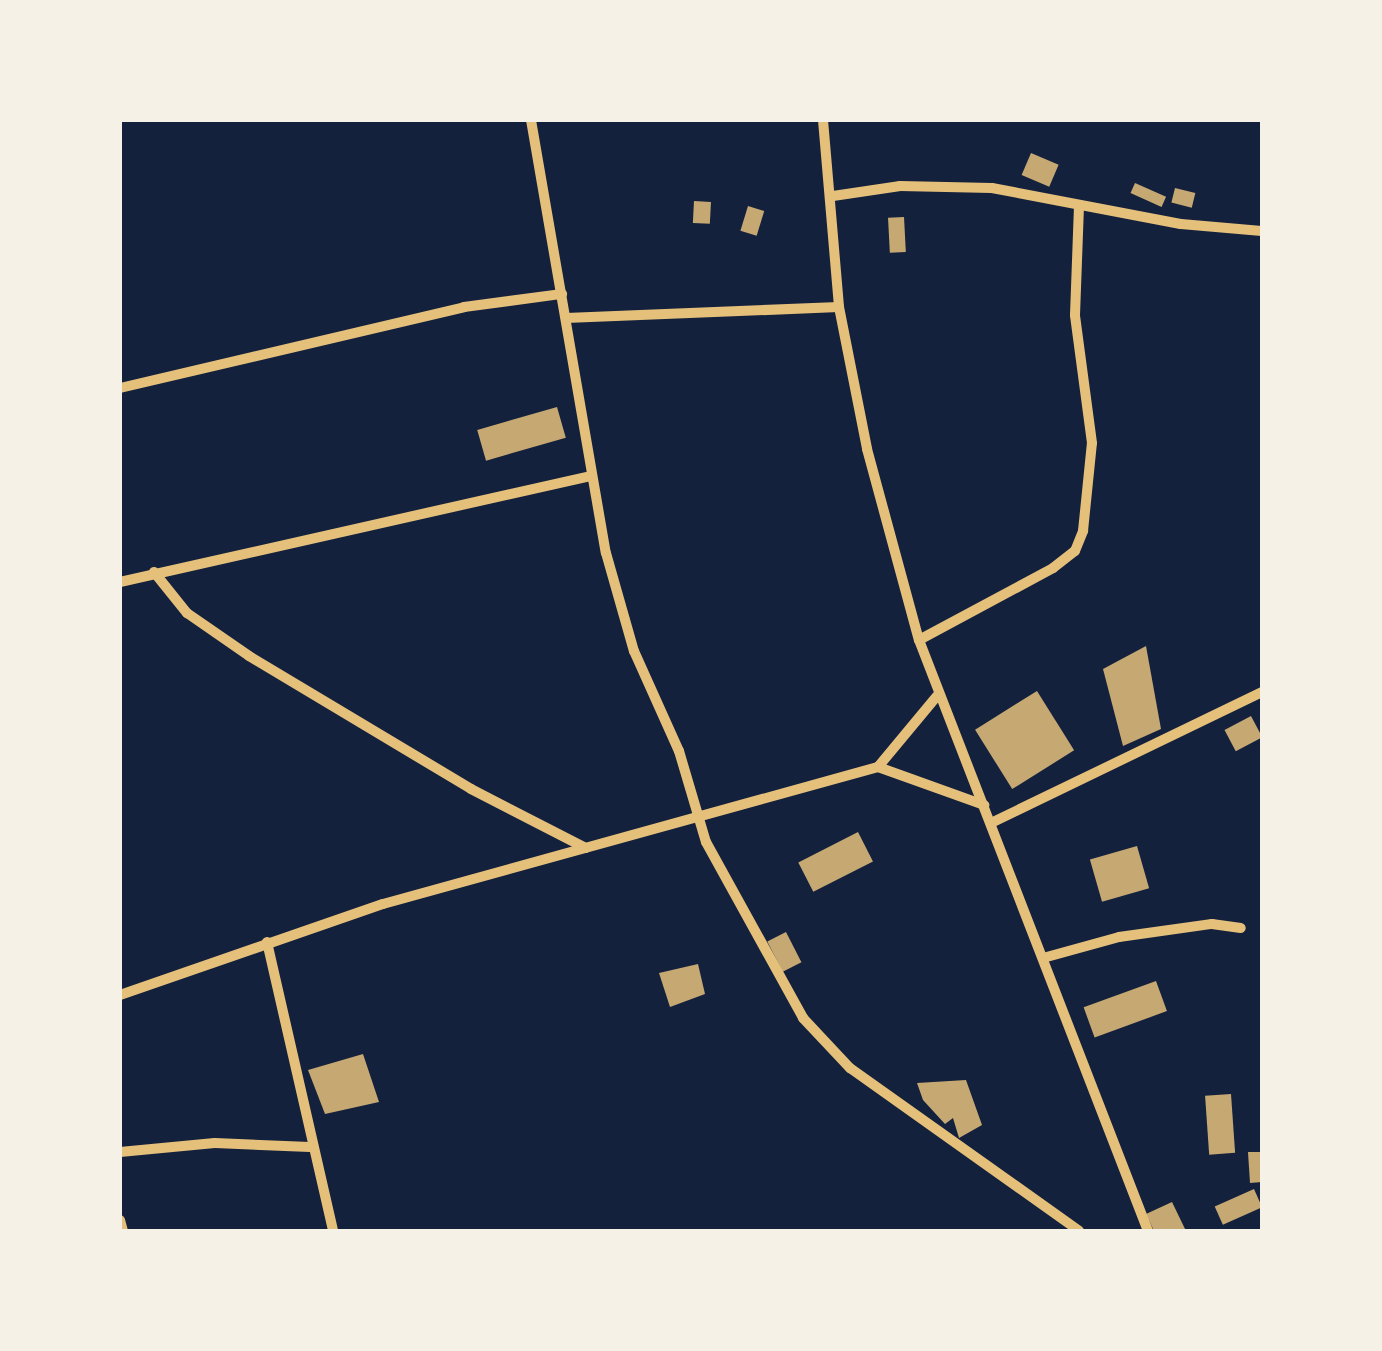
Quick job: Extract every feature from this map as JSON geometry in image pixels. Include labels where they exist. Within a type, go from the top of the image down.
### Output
[{"type":"street","points":[[531,120],[589,476],[634,651],[700,814],[706,842],[747,922],[804,1018],[850,1068],[1079,1231]]},
{"type":"street","points":[[823,120],[833,196],[839,308],[868,448],[919,640],[936,696],[991,822],[1148,1231]]},
{"type":"street","points":[[833,196],[900,186],[992,188],[1078,206],[1262,231]]},
{"type":"street","points":[[919,640],[1053,568],[1075,551],[1083,531],[1092,444],[1075,314],[1078,206]]},
{"type":"street","points":[[120,388],[464,308],[562,294]]},
{"type":"street","points":[[566,318],[839,308]]},
{"type":"street","points":[[120,582],[589,476]]},
{"type":"street","points":[[154,572],[188,613],[249,656],[471,788],[586,848]]},
{"type":"street","points":[[991,822],[1262,692]]},
{"type":"street","points":[[878,767],[936,696]]},
{"type":"street","points":[[120,995],[267,942],[700,814],[878,767],[984,805]]},
{"type":"street","points":[[1043,958],[1118,937],[1212,924],[1242,928]]},
{"type":"street","points":[[267,942],[310,1147],[333,1231]]},
{"type":"street","points":[[120,1152],[214,1143],[310,1147]]},
{"type":"street","points":[[120,1220],[123,1231]]},
{"type":"building","points":[[1031,153],[1059,165],[1049,187],[1022,175]]},
{"type":"building","points":[[1135,183],[1166,197],[1162,207],[1131,193]]},
{"type":"building","points":[[1175,188],[1195,193],[1192,208],[1171,203]]},
{"type":"building","points":[[694,201],[711,202],[710,224],[693,223]]},
{"type":"building","points":[[748,206],[764,211],[757,236],[740,231]]},
{"type":"building","points":[[904,217],[906,252],[890,253],[888,218]]},
{"type":"building","points":[[557,407],[566,438],[486,461],[477,430]]},
{"type":"building","points":[[1146,646],[1161,729],[1123,746],[1103,669]]},
{"type":"building","points":[[1037,691],[1074,750],[1012,789],[975,730]]},
{"type":"building","points":[[1251,716],[1262,737],[1236,751],[1225,730]]},
{"type":"building","points":[[858,832],[873,861],[813,892],[798,862]]},
{"type":"building","points":[[1137,846],[1149,888],[1102,902],[1090,860]]},
{"type":"building","points":[[786,932],[801,962],[783,972],[767,942]]},
{"type":"building","points":[[698,964],[705,994],[670,1007],[659,973]]},
{"type":"building","points":[[1156,981],[1167,1011],[1095,1037],[1084,1007]]},
{"type":"building","points":[[363,1054],[379,1102],[325,1114],[308,1070]]},
{"type":"building","points":[[966,1080],[982,1125],[959,1138],[953,1118],[945,1124],[923,1100],[917,1083]]},
{"type":"building","points":[[1231,1094],[1235,1153],[1209,1155],[1205,1096]]},
{"type":"building","points":[[1248,1152],[1262,1152],[1262,1182],[1250,1183]]},
{"type":"building","points":[[1254,1189],[1262,1207],[1223,1225],[1215,1206]]},
{"type":"building","points":[[1172,1202],[1186,1231],[1154,1231],[1146,1214]]}]
